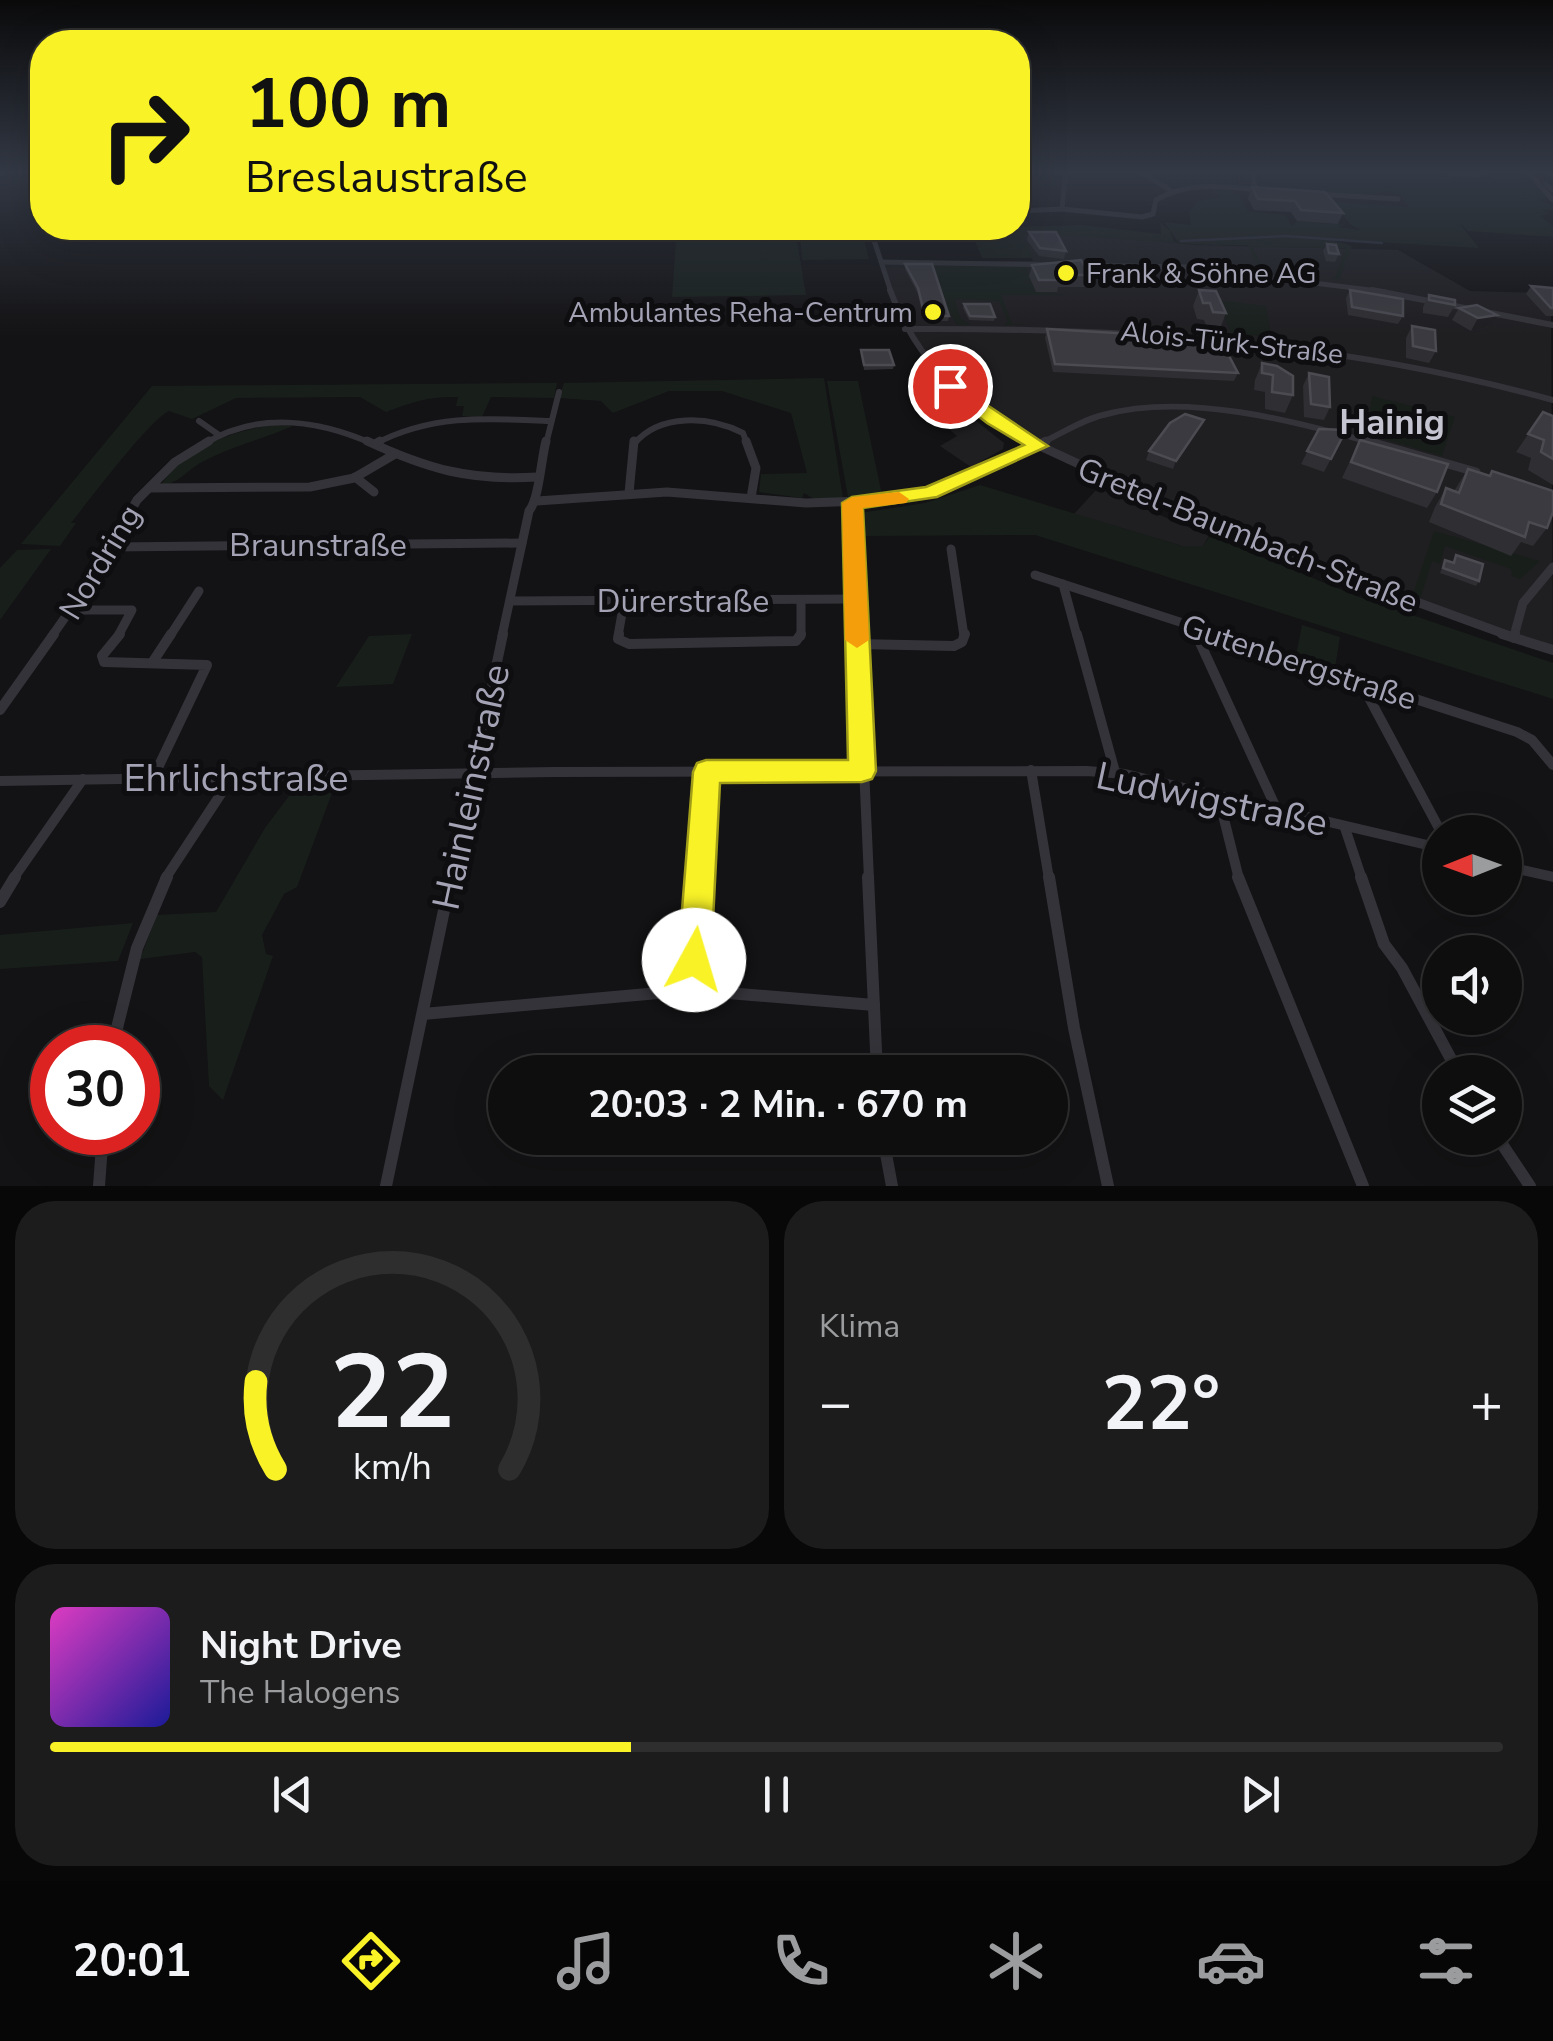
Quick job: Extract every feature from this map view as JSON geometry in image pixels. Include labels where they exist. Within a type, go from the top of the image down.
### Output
[{"type":"street","name":"Gretel-Baumbach-Straße","points":[[874,240],[905,329],[950,386],[993,420],[1154,502],[1254,544],[1553,650]]},
{"type":"street","points":[[881,262],[1081,262],[1218,270],[1390,292],[1553,325]]},
{"type":"street","name":"Alois-Türk-Straße","points":[[905,329],[1114,329],[1241,339],[1389,360],[1553,400]]},
{"type":"street","name":"Hainleinstraße","points":[[386,1186],[522,542],[530,511],[537,502],[537,477],[559,392]]},
{"type":"street","points":[[537,502],[629,492],[689,492],[852,503],[930,492],[1101,415],[1136,408],[1189,408],[1330,430],[1481,474]]},
{"type":"street","points":[[629,492],[634,441],[682,418],[695,416],[738,429],[746,436],[757,474],[750,498]]},
{"type":"street","points":[[375,444],[394,431],[442,420],[549,421]]},
{"type":"street","points":[[199,421],[220,434]]},
{"type":"street","name":"Nordring","points":[[0,710],[72,610],[113,547],[137,500],[185,455],[220,434],[264,423],[302,422],[337,428],[424,467],[468,476],[537,477]]},
{"type":"street","points":[[148,488],[254,488],[355,477],[394,454]]},
{"type":"street","points":[[355,477],[374,492]]},
{"type":"street","points":[[852,503],[876,1055]]},
{"type":"street","name":"Braunstraße","points":[[113,547],[522,542]]},
{"type":"street","points":[[858,644],[954,646],[962,642],[965,634],[950,549]]},
{"type":"street","points":[[1514,638],[1522,602],[1553,567]]},
{"type":"street","name":"Gutenbergstraße","points":[[1034,575],[1517,732],[1532,740],[1553,765]]},
{"type":"street","points":[[1062,584],[1116,772]]},
{"type":"street","points":[[152,664],[198,591]]},
{"type":"street","name":"Dürerstraße","points":[[510,601],[856,599]]},
{"type":"street","points":[[624,602],[618,639],[629,644],[796,640],[801,636],[801,600]]},
{"type":"street","points":[[72,610],[132,610],[132,616],[102,660],[118,665],[208,665],[153,778]]},
{"type":"street","points":[[1193,628],[1277,810]]},
{"type":"street","points":[[1360,681],[1432,815]]},
{"type":"street","points":[[1031,770],[1074,1028],[1108,1186]]},
{"type":"street","points":[[692,990],[701,900],[706,772]]},
{"type":"street","name":"Ludwigstraße","points":[[706,772],[1116,772],[1422,844]]},
{"type":"street","name":"Ehrlichstraße","points":[[0,781],[706,772]]},
{"type":"street","points":[[117,1025],[132,961],[157,896],[188,840],[232,777]]},
{"type":"street","points":[[0,902],[29,852],[83,779]]},
{"type":"street","points":[[1218,795],[1242,891],[1362,1186]]},
{"type":"street","points":[[1345,828],[1384,944],[1402,968],[1449,1055]]},
{"type":"street","points":[[1522,870],[1553,878]]},
{"type":"street","points":[[423,1014],[692,990],[874,1005]]},
{"type":"street","points":[[99,1186],[101,1155]]},
{"type":"street","points":[[886,1155],[892,1186]]},
{"type":"street","points":[[1509,1155],[1530,1186]]},
{"type":"shaded area","points":[[1030,226],[1094,226],[1161,234],[1160,226],[1165,226],[1174,242],[1179,243],[1167,226],[1341,226],[1361,230],[1354,226],[1462,226],[1479,248],[1327,239],[1352,246],[1339,280],[1329,278],[1335,278],[1345,248],[1253,247],[1263,270],[1304,275],[1300,275],[1260,271],[1248,245],[1191,244],[1030,234]]},
{"type":"shaded area","points":[[1463,226],[1553,226],[1553,237],[1468,231]]},
{"type":"shaded area","points":[[1030,234],[1195,245],[1398,250],[1470,291],[1551,293],[1553,650],[1300,562],[1019,435],[951,385],[909,336],[881,262],[1033,261],[1023,240],[1030,240]]},
{"type":"shaded area","points":[[676,240],[797,240],[806,295],[672,297]]},
{"type":"shaded area","points":[[800,240],[864,240],[869,259],[802,260]]},
{"type":"shaded area","points":[[974,240],[1026,240],[1033,258],[982,258]]},
{"type":"shaded area","points":[[923,265],[1025,266],[1037,292],[1067,295],[1001,295],[1012,324],[1032,325],[1004,325],[1008,322],[999,301],[955,299],[960,318],[971,325],[957,325]]},
{"type":"shaded area","points":[[1217,300],[1266,306],[1271,337],[1231,333]]},
{"type":"shaded area","points":[[824,378],[843,498],[814,499],[804,493],[802,498],[759,492],[761,474],[807,473],[791,413],[722,391],[669,391],[613,413],[601,401],[559,398],[564,383]]},
{"type":"shaded area","points":[[827,381],[858,381],[882,495],[848,497]]},
{"type":"shaded area","points":[[557,383],[554,398],[491,397],[482,417],[462,416],[464,406],[456,406],[458,397],[421,400],[386,412],[360,397],[236,398],[192,419],[169,411],[119,462],[71,523],[76,523],[60,546],[21,544],[152,386]]},
{"type":"shaded area","points":[[1372,396],[1455,417],[1442,456],[1366,434]]},
{"type":"shaded area","points":[[960,408],[1004,443],[1003,449],[971,467],[940,446],[957,436],[935,417]]},
{"type":"shaded area","points":[[277,424],[293,426],[213,456],[178,479],[161,485],[184,460],[212,442]]},
{"type":"shaded area","points":[[980,485],[1182,546],[1203,546],[1210,536],[1359,597],[1553,663],[1553,699],[1035,535],[861,536],[860,513],[925,503]]},
{"type":"shaded area","points":[[1098,488],[1209,536],[1203,546],[1182,546],[1074,514]]},
{"type":"shaded area","points":[[1434,531],[1540,561],[1520,579],[1512,576],[1511,569],[1445,546],[1440,564],[1432,561],[1421,597],[1413,594]]},
{"type":"shaded area","points":[[51,549],[0,620],[0,568],[17,550]]},
{"type":"shaded area","points":[[1302,625],[1340,637],[1335,668],[1296,655]]},
{"type":"shaded area","points":[[412,634],[393,684],[336,687],[369,636]]},
{"type":"shaded area","points":[[298,784],[335,785],[297,887],[284,894],[262,935],[266,954],[273,956],[223,1100],[209,1086],[202,957],[195,952],[140,959],[157,915],[216,912],[265,828]]},
{"type":"shaded area","points":[[133,923],[118,961],[0,969],[0,935]]},
{"type":"building","points":[[1030,232],[1056,232],[1066,251],[1040,248]]},
{"type":"building","points":[[1327,244],[1336,245],[1339,254],[1329,253]]},
{"type":"building","points":[[1081,260],[1090,275],[1057,275],[1060,280],[1039,280],[1032,265]]},
{"type":"building","points":[[905,264],[932,264],[949,316],[938,316],[923,308]]},
{"type":"building","points":[[1531,286],[1553,288],[1553,308],[1551,308]]},
{"type":"building","points":[[1199,290],[1216,291],[1226,313],[1213,312],[1210,303],[1203,303]]},
{"type":"building","points":[[1350,290],[1403,299],[1403,316],[1352,307]]},
{"type":"building","points":[[1429,295],[1455,300],[1455,305],[1429,300]]},
{"type":"building","points":[[964,304],[990,304],[995,317],[970,316]]},
{"type":"building","points":[[1477,305],[1497,315],[1478,318],[1459,308]]},
{"type":"building","points":[[1412,326],[1435,330],[1436,351],[1413,346]]},
{"type":"building","points":[[1047,329],[1220,339],[1238,373],[1055,364]]},
{"type":"building","points":[[861,350],[889,350],[894,365],[864,365]]},
{"type":"building","points":[[1262,363],[1277,366],[1293,376],[1293,395],[1272,392],[1273,375],[1262,373]]},
{"type":"building","points":[[1309,373],[1329,377],[1330,407],[1311,404]]},
{"type":"building","points":[[1543,412],[1553,416],[1553,459],[1541,452],[1544,440],[1528,434]]},
{"type":"building","points":[[1185,414],[1204,420],[1176,461],[1149,451],[1170,423]]},
{"type":"building","points":[[1319,429],[1346,430],[1331,459],[1307,451]]},
{"type":"building","points":[[1360,440],[1448,464],[1437,492],[1351,462]]},
{"type":"building","points":[[1468,469],[1490,476],[1492,471],[1553,491],[1553,512],[1547,528],[1529,522],[1525,537],[1441,504],[1446,488],[1459,493]]},
{"type":"building","points":[[1456,555],[1483,564],[1479,581],[1443,568],[1445,560],[1454,563]]},
{"type":"waterway","points":[[1181,241],[1286,236],[1382,243]]},
{"type":"slow traffic","points":[[857,640],[852,503],[899,499]]},
{"type":"place","name":"Frank & Söhne AG","points":[[1066,273]]},
{"type":"place","name":"Ambulantes Reha-Centrum","points":[[933,312]]},
{"type":"district","name":"Hainig","points":[[1392,422]]},
{"type":"route","points":[[694,960],[701,900],[706,772],[862,771],[852,503],[930,492],[967,480],[1039,446],[993,420],[950,386]]}]
